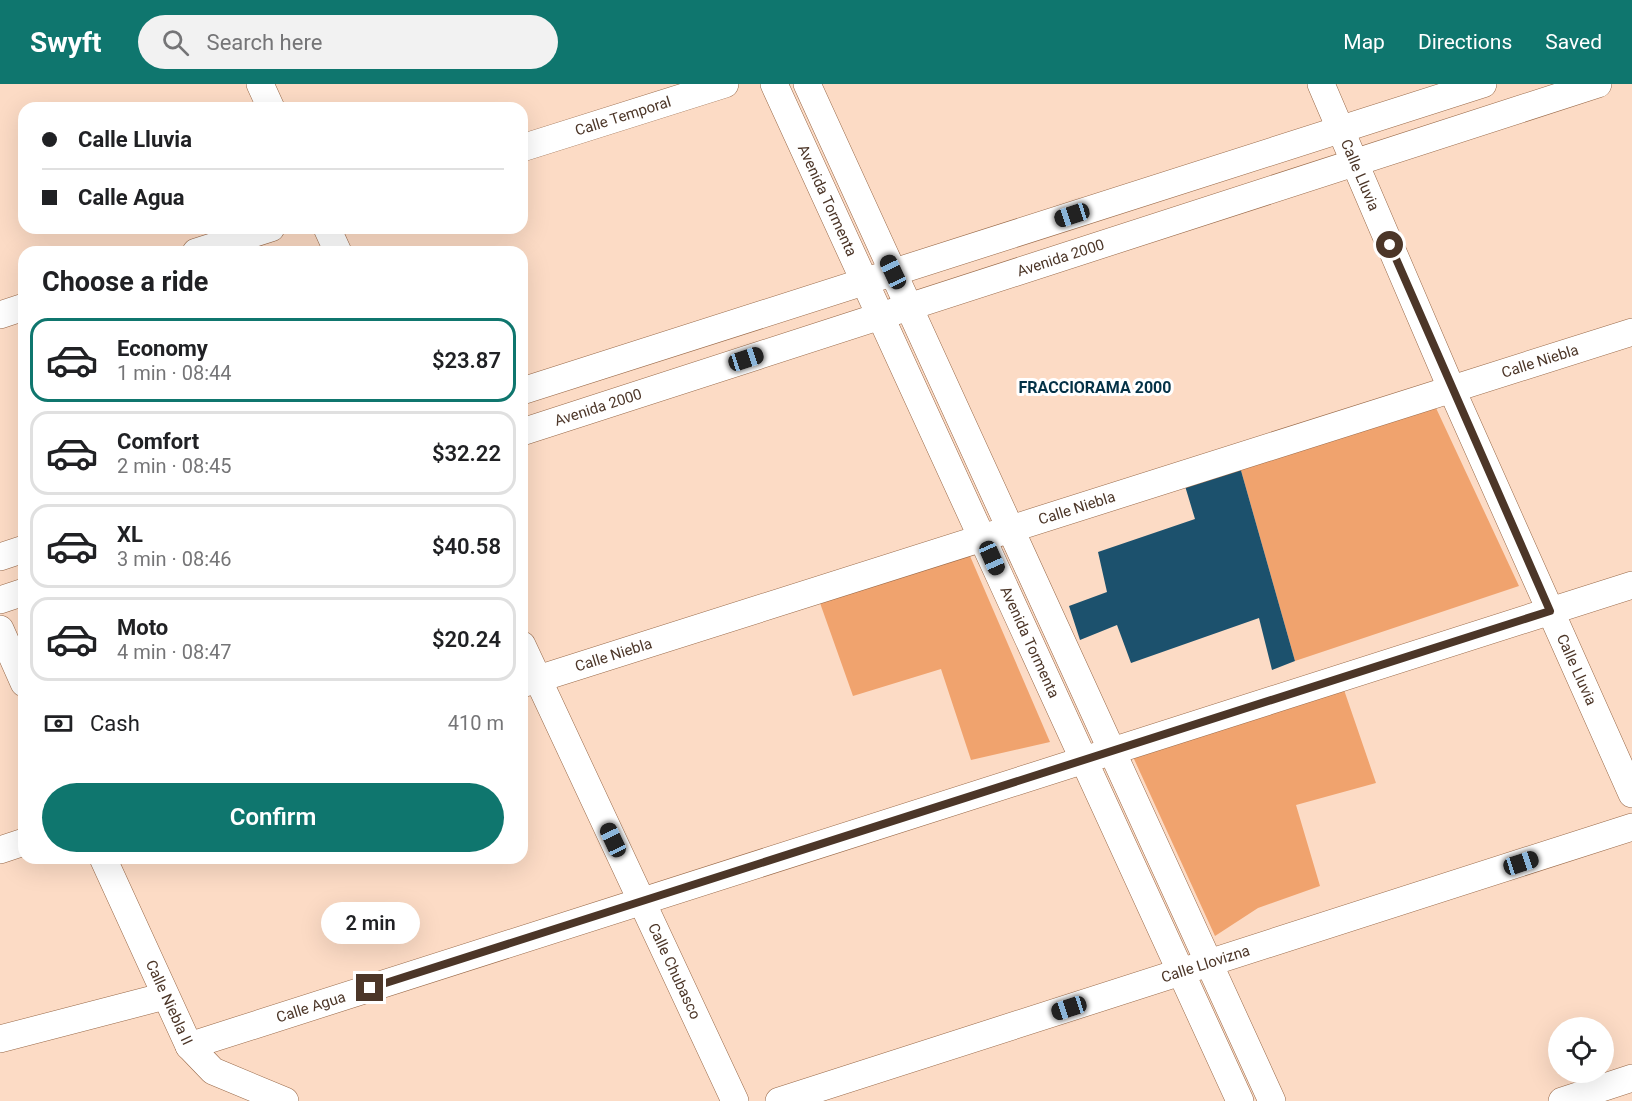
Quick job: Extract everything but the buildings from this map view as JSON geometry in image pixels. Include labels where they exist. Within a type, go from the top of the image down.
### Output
[{"type":"street","points":[[260,84],[268,102]]},
{"type":"street","name":"Calle Temporal","points":[[528,146],[725,84]]},
{"type":"street","name":"Avenida Tormenta","points":[[774,84],[1240,1101]]},
{"type":"street","name":"Avenida Tormenta","points":[[807,84],[1272,1101]]},
{"type":"street","name":"Calle Lluvia","points":[[1321,84],[1452,390],[1632,794]]},
{"type":"street","points":[[528,389],[1483,84]]},
{"type":"street","name":"Avenida 2000","points":[[528,430],[1598,84]]},
{"type":"street","points":[[215,246],[252,234]]},
{"type":"street","points":[[0,315],[18,309]]},
{"type":"street","name":"Calle Niebla","points":[[530,682],[1632,332]]},
{"type":"street","points":[[0,557],[18,551]]},
{"type":"street","name":"Calle Agua","points":[[189,1046],[1632,585]]},
{"type":"street","points":[[0,600],[18,594]]},
{"type":"street","points":[[0,629],[18,669]]},
{"type":"street","name":"Calle Chubasco","points":[[530,682],[641,900],[735,1101]]},
{"type":"street","name":"Calle Llovizna","points":[[779,1101],[1632,827]]},
{"type":"street","points":[[0,850],[18,844]]},
{"type":"street","name":"Calle Niebla II","points":[[106,864],[189,1046],[213,1071],[285,1101]]},
{"type":"street","points":[[0,1039],[165,996]]},
{"type":"street","points":[[1562,1101],[1632,1078]]},
{"type":"shaded area","points":[[1436,408],[1519,586],[1295,661],[1240,467]]},
{"type":"shaded area","points":[[970,556],[1050,742],[971,760],[941,669],[853,696],[820,603]]},
{"type":"shaded area","points":[[1342,684],[1376,783],[1296,805],[1320,886],[1258,908],[1215,936],[1129,748]]},
{"type":"district","name":"FRACCIORAMA 2000","points":[[1095,387]]},
{"type":"route","points":[[370,988],[1550,611],[1390,245]]}]
